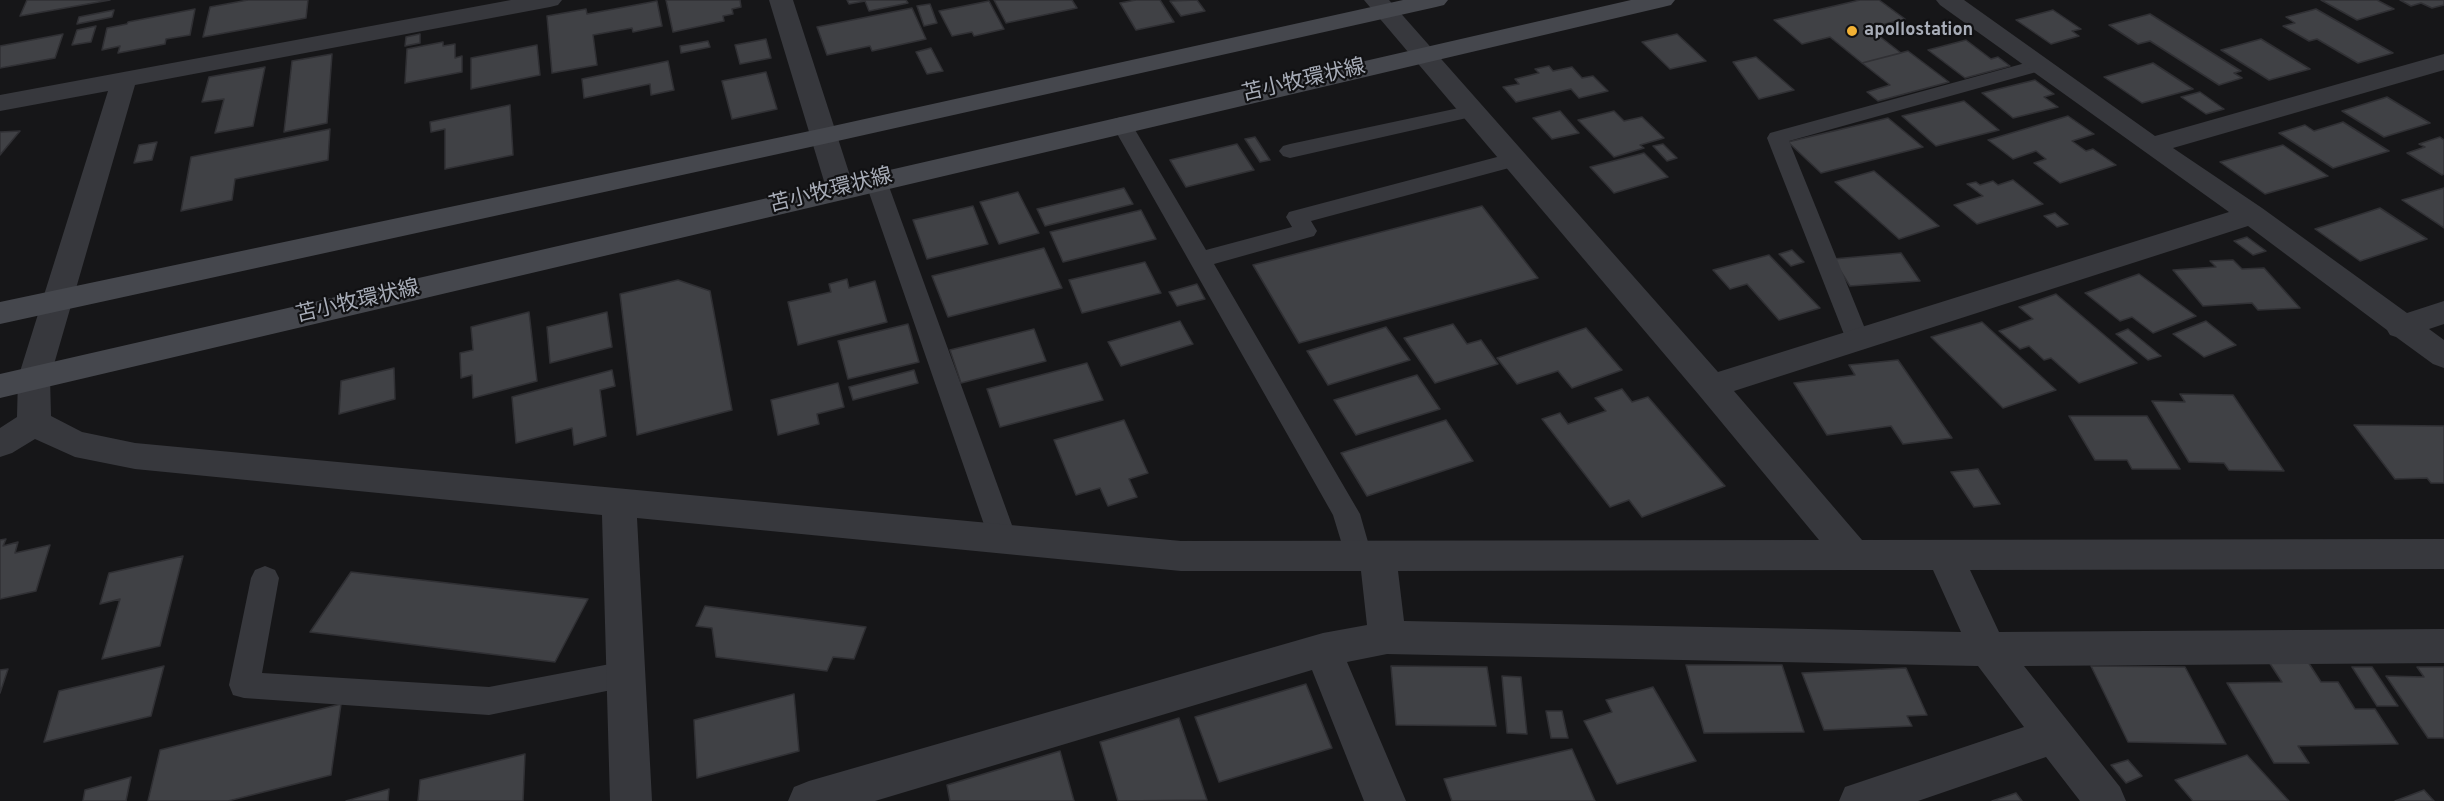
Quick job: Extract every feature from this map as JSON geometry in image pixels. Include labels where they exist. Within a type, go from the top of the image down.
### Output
[{"type":"main road","points":[[0,314],[824,136],[1381,5],[1436,0]]},
{"type":"main road","name":"苫小牧環状線","points":[[0,386],[841,191],[1121,123],[1663,0]]},
{"type":"street","points":[[0,104],[475,7],[550,0]]},
{"type":"street","points":[[781,0],[841,191]]},
{"type":"street","points":[[1948,0],[2151,146],[2252,215],[2401,327],[2444,356]]},
{"type":"street","points":[[1381,5],[1711,386],[1853,555]]},
{"type":"street","points":[[2151,146],[2444,62]]},
{"type":"street","points":[[34,423],[34,378],[124,80]]},
{"type":"street","points":[[1711,386],[2252,215]]},
{"type":"street","points":[[2401,327],[2444,312]]},
{"type":"street","points":[[0,444],[34,423]]},
{"type":"street","points":[[34,423],[75,444],[135,456],[1180,556],[2444,554]]},
{"type":"street","points":[[619,502],[631,801]]},
{"type":"street","points":[[1944,554],[1988,649],[2105,801]]},
{"type":"street","points":[[1368,555],[1387,638]]},
{"type":"street","points":[[809,801],[1323,650],[1387,638],[1988,649],[2444,646]]},
{"type":"street","points":[[1323,650],[1385,801]]},
{"type":"street","points":[[1860,801],[2053,736]]},
{"type":"lane","points":[[1858,341],[1777,138],[2040,65]]},
{"type":"lane","points":[[1290,151],[1473,111]]},
{"type":"lane","points":[[1121,123],[1368,555]]},
{"type":"lane","points":[[1199,260],[1306,231],[1297,217],[1516,159]]},
{"type":"lane","points":[[876,181],[1003,539]]},
{"type":"lane","points":[[265,578],[244,685],[489,701],[626,674]]},
{"type":"building","points":[[27,0],[110,0],[20,16]]},
{"type":"building","points":[[248,0],[308,0],[306,18],[203,37],[210,7]]},
{"type":"building","points":[[666,0],[740,0],[741,7],[732,9],[733,14],[723,16],[724,21],[673,32]]},
{"type":"building","points":[[847,0],[906,0],[908,3],[869,11],[865,1],[849,4]]},
{"type":"building","points":[[994,0],[1072,0],[1077,8],[1006,23]]},
{"type":"building","points":[[1160,0],[1174,22],[1136,30],[1120,3]]},
{"type":"building","points":[[1197,0],[1205,11],[1181,16],[1170,1]]},
{"type":"building","points":[[1860,0],[1879,0],[1905,19],[1869,28],[1901,53],[1862,63],[1830,37],[1802,44],[1774,20]]},
{"type":"building","points":[[2321,0],[2377,0],[2394,9],[2357,20]]},
{"type":"building","points":[[2400,0],[2444,0],[2444,5],[2432,8],[2421,3],[2411,6]]},
{"type":"building","points":[[657,1],[662,26],[633,32],[632,28],[593,35],[597,65],[552,73],[547,16],[586,9],[587,14]]},
{"type":"building","points":[[989,1],[1004,29],[974,36],[972,32],[952,36],[939,11]]},
{"type":"building","points":[[930,4],[937,23],[924,26],[917,6]]},
{"type":"building","points":[[912,8],[926,39],[872,51],[870,46],[827,55],[817,27]]},
{"type":"building","points":[[195,9],[190,35],[166,39],[165,44],[118,53],[120,46],[102,50],[107,28]]},
{"type":"building","points":[[2316,9],[2393,53],[2358,63],[2317,39],[2309,41],[2283,26],[2295,23],[2286,17]]},
{"type":"building","points":[[114,10],[112,17],[77,24],[79,17]]},
{"type":"building","points":[[2053,10],[2081,29],[2072,31],[2079,36],[2051,44],[2016,20]]},
{"type":"building","points":[[2150,14],[2241,71],[2234,73],[2242,78],[2219,85],[2150,41],[2138,44],[2109,25]]},
{"type":"building","points":[[96,26],[91,42],[72,45],[77,30]]},
{"type":"building","points":[[63,34],[55,58],[0,68],[0,46]]},
{"type":"building","points":[[420,34],[420,43],[405,46],[406,37]]},
{"type":"building","points":[[1677,34],[1706,61],[1670,69],[1642,42]]},
{"type":"building","points":[[766,39],[771,58],[740,64],[735,45]]},
{"type":"building","points":[[2261,39],[2310,69],[2269,80],[2221,50]]},
{"type":"building","points":[[1966,40],[1991,59],[1998,57],[2010,66],[1965,78],[1928,50]]},
{"type":"building","points":[[708,41],[710,47],[681,53],[680,46]]},
{"type":"building","points":[[443,42],[443,46],[455,44],[455,58],[462,56],[462,72],[405,83],[407,49]]},
{"type":"building","points":[[537,45],[540,75],[471,89],[471,58]]},
{"type":"building","points":[[931,48],[943,71],[927,74],[916,52]]},
{"type":"building","points":[[1908,51],[1949,82],[1878,101],[1867,92],[1890,85],[1862,63]]},
{"type":"building","points":[[332,54],[327,123],[284,132],[292,61]]},
{"type":"building","points":[[1756,57],[1794,90],[1759,99],[1733,62]]},
{"type":"building","points":[[668,61],[674,90],[651,95],[650,84],[584,98],[582,79]]},
{"type":"building","points":[[2153,63],[2193,89],[2142,103],[2104,77]]},
{"type":"building","points":[[1549,66],[1553,71],[1572,67],[1582,78],[1593,76],[1608,91],[1579,98],[1571,89],[1516,102],[1503,87],[1519,84],[1515,79],[1539,73],[1535,69]]},
{"type":"building","points":[[265,67],[253,126],[215,133],[224,99],[202,102],[209,77]]},
{"type":"building","points":[[766,72],[777,109],[732,119],[722,81]]},
{"type":"building","points":[[2035,80],[2054,94],[2044,97],[2058,107],[2013,118],[1982,93]]},
{"type":"building","points":[[2200,92],[2224,109],[2206,114],[2181,97]]},
{"type":"building","points":[[2387,97],[2430,123],[2384,137],[2342,111]]},
{"type":"building","points":[[1964,101],[1999,130],[1936,146],[1902,116]]},
{"type":"building","points":[[510,105],[513,155],[445,169],[445,129],[431,132],[430,122]]},
{"type":"building","points":[[1560,111],[1579,133],[1552,139],[1533,118]]},
{"type":"building","points":[[1614,111],[1624,121],[1642,117],[1664,138],[1640,145],[1644,148],[1614,157],[1578,120]]},
{"type":"building","points":[[2068,116],[2094,134],[2072,141],[2086,151],[2093,149],[2116,165],[2060,183],[2034,163],[2046,159],[2036,151],[2013,159],[1988,140]]},
{"type":"building","points":[[1888,118],[1923,147],[1821,173],[1788,142]]},
{"type":"building","points":[[2343,122],[2389,151],[2333,168],[2279,133],[2305,125],[2314,131]]},
{"type":"building","points":[[330,129],[328,160],[235,179],[232,200],[181,211],[191,157]]},
{"type":"building","points":[[20,131],[0,155],[0,132]]},
{"type":"building","points":[[1255,137],[1270,160],[1260,162],[1245,139]]},
{"type":"building","points":[[2440,137],[2444,140],[2444,174],[2442,175],[2407,153],[2425,147],[2419,144]]},
{"type":"building","points":[[157,142],[152,160],[134,163],[139,145]]},
{"type":"building","points":[[1237,144],[1254,170],[1186,187],[1170,160]]},
{"type":"building","points":[[1663,144],[1677,158],[1667,161],[1653,146]]},
{"type":"building","points":[[2283,145],[2328,176],[2265,194],[2220,162]]},
{"type":"building","points":[[1644,153],[1668,177],[1614,193],[1590,167]]},
{"type":"building","points":[[1874,171],[1939,226],[1899,239],[1835,182]]},
{"type":"building","points":[[2013,180],[2043,204],[1977,224],[1954,205],[1983,196],[1967,184],[1976,182],[1980,185],[1993,181],[1998,185]]},
{"type":"building","points":[[1124,188],[1133,204],[1045,226],[1037,209]]},
{"type":"building","points":[[2444,188],[2444,228],[2402,200]]},
{"type":"building","points":[[1018,192],[1039,233],[999,244],[980,202]]},
{"type":"building","points":[[973,206],[988,244],[927,259],[913,220]]},
{"type":"building","points":[[1482,206],[1538,278],[1299,343],[1253,265]]},
{"type":"building","points":[[2380,208],[2427,239],[2360,261],[2315,229]]},
{"type":"building","points":[[1141,210],[1156,239],[1063,262],[1050,232]]},
{"type":"building","points":[[2055,213],[2068,224],[2057,227],[2044,216]]},
{"type":"building","points":[[2247,237],[2266,251],[2253,255],[2234,241]]},
{"type":"building","points":[[1044,248],[1062,288],[948,317],[932,276]]},
{"type":"building","points":[[1792,250],[1804,262],[1791,266],[1779,254]]},
{"type":"building","points":[[1901,253],[1920,281],[1850,286],[1833,259]]},
{"type":"building","points":[[1769,255],[1820,308],[1779,320],[1747,284],[1730,289],[1713,270]]},
{"type":"building","points":[[2233,260],[2242,269],[2264,268],[2300,308],[2258,310],[2252,303],[2203,306],[2173,270],[2216,267],[2210,261]]},
{"type":"building","points":[[1145,262],[1161,293],[1082,313],[1069,280]]},
{"type":"building","points":[[2139,274],[2196,316],[2153,333],[2132,317],[2120,321],[2085,293]]},
{"type":"building","points":[[847,279],[849,288],[875,281],[887,322],[798,345],[788,302],[831,292],[829,284]]},
{"type":"building","points":[[678,280],[710,291],[732,410],[637,435],[620,294]]},
{"type":"building","points":[[1197,284],[1205,299],[1177,306],[1169,292]]},
{"type":"building","points":[[2056,294],[2137,363],[2079,383],[2051,358],[2044,360],[2029,346],[2020,349],[1999,331],[2033,319],[2019,307]]},
{"type":"building","points":[[529,312],[537,381],[473,398],[472,375],[461,378],[460,353],[473,350],[471,327]]},
{"type":"building","points":[[607,312],[612,347],[550,363],[547,327]]},
{"type":"building","points":[[1180,321],[1193,344],[1121,366],[1108,342]]},
{"type":"building","points":[[2206,321],[2236,345],[2204,357],[2173,334]]},
{"type":"building","points":[[1982,322],[2056,390],[2003,408],[1931,337]]},
{"type":"building","points":[[908,324],[919,362],[848,379],[838,341]]},
{"type":"building","points":[[1453,324],[1467,344],[1481,340],[1498,364],[1435,383],[1404,338]]},
{"type":"building","points":[[1386,327],[1410,360],[1328,385],[1307,351]]},
{"type":"building","points":[[1586,328],[1622,370],[1572,388],[1558,371],[1517,384],[1497,358]]},
{"type":"building","points":[[1034,329],[1046,361],[961,383],[950,350]]},
{"type":"building","points":[[2128,329],[2161,356],[2148,360],[2116,334]]},
{"type":"building","points":[[1898,360],[1952,438],[1903,444],[1891,426],[1827,435],[1794,383],[1855,375],[1849,365]]},
{"type":"building","points":[[1087,363],[1103,400],[1000,427],[987,389]]},
{"type":"building","points":[[394,368],[395,399],[339,414],[341,381]]},
{"type":"building","points":[[612,370],[615,386],[600,390],[606,436],[574,445],[572,428],[516,443],[512,397]]},
{"type":"building","points":[[914,370],[918,383],[853,400],[849,387]]},
{"type":"building","points":[[1417,375],[1440,409],[1356,435],[1334,400]]},
{"type":"building","points":[[838,383],[844,407],[817,414],[819,424],[778,435],[771,400]]},
{"type":"building","points":[[1622,389],[1632,402],[1648,397],[1725,486],[1642,517],[1629,500],[1610,507],[1542,419],[1560,413],[1568,424],[1606,411],[1595,398]]},
{"type":"building","points":[[2180,394],[2233,395],[2284,471],[2229,470],[2224,463],[2189,462],[2152,401],[2185,402]]},
{"type":"building","points":[[2069,416],[2147,416],[2180,469],[2132,469],[2127,460],[2095,460]]},
{"type":"building","points":[[1124,420],[1148,473],[1129,479],[1137,497],[1108,506],[1100,488],[1076,495],[1054,440]]},
{"type":"building","points":[[1446,420],[1473,461],[1367,496],[1341,453]]},
{"type":"building","points":[[2354,425],[2444,426],[2444,483],[2431,483],[2427,478],[2395,479]]},
{"type":"building","points":[[1978,469],[2000,504],[1974,507],[1951,472]]},
{"type":"building","points":[[6,539],[3,546],[18,542],[15,553],[50,545],[36,591],[0,599],[0,540]]},
{"type":"building","points":[[183,556],[160,646],[102,659],[120,599],[100,604],[109,573]]},
{"type":"building","points":[[351,572],[588,599],[555,662],[310,632]]},
{"type":"building","points":[[705,606],[866,627],[854,659],[833,657],[827,671],[716,657],[712,628],[696,626]]},
{"type":"building","points":[[2269,662],[2308,662],[2321,682],[2338,682],[2355,709],[2375,709],[2398,744],[2298,746],[2309,763],[2274,763],[2227,683],[2282,682]]},
{"type":"building","points":[[1686,665],[1782,665],[1804,732],[1704,733]]},
{"type":"building","points":[[164,666],[151,716],[44,742],[59,691]]},
{"type":"building","points":[[1391,666],[1487,667],[1496,726],[1396,725]]},
{"type":"building","points":[[2091,666],[2185,667],[2226,744],[2128,742]]},
{"type":"building","points":[[2352,667],[2372,667],[2398,706],[2377,706]]},
{"type":"building","points":[[2417,667],[2444,667],[2444,738],[2428,738],[2386,676],[2424,677]]},
{"type":"building","points":[[1906,668],[1927,715],[1907,716],[1912,726],[1824,730],[1802,673]]},
{"type":"building","points":[[8,669],[0,693],[0,670]]},
{"type":"building","points":[[1502,676],[1521,677],[1527,734],[1507,733]]},
{"type":"building","points":[[1306,684],[1332,748],[1219,782],[1195,717]]},
{"type":"building","points":[[1653,687],[1696,761],[1617,784],[1584,721],[1612,712],[1606,700]]},
{"type":"building","points":[[794,694],[799,751],[697,778],[694,720]]},
{"type":"building","points":[[341,704],[331,775],[228,801],[148,801],[160,750]]},
{"type":"building","points":[[1546,711],[1562,711],[1568,738],[1551,738]]},
{"type":"building","points":[[1179,718],[1207,800],[1118,801],[1100,742]]},
{"type":"building","points":[[1572,749],[1595,801],[1452,801],[1444,779]]},
{"type":"building","points":[[1060,751],[1074,801],[950,801],[947,785]]},
{"type":"building","points":[[525,754],[523,801],[418,801],[420,780]]},
{"type":"building","points":[[2247,755],[2289,801],[2193,801],[2175,780]]},
{"type":"building","points":[[2128,760],[2142,776],[2126,783],[2111,765]]},
{"type":"building","points":[[131,777],[126,801],[83,801],[85,790]]},
{"type":"building","points":[[389,789],[388,801],[346,801]]},
{"type":"building","points":[[2424,790],[2434,801],[2395,801]]},
{"type":"building","points":[[2016,793],[2022,801],[1992,801]]},
{"type":"place","name":"apollostation","points":[[1852,31]]}]
